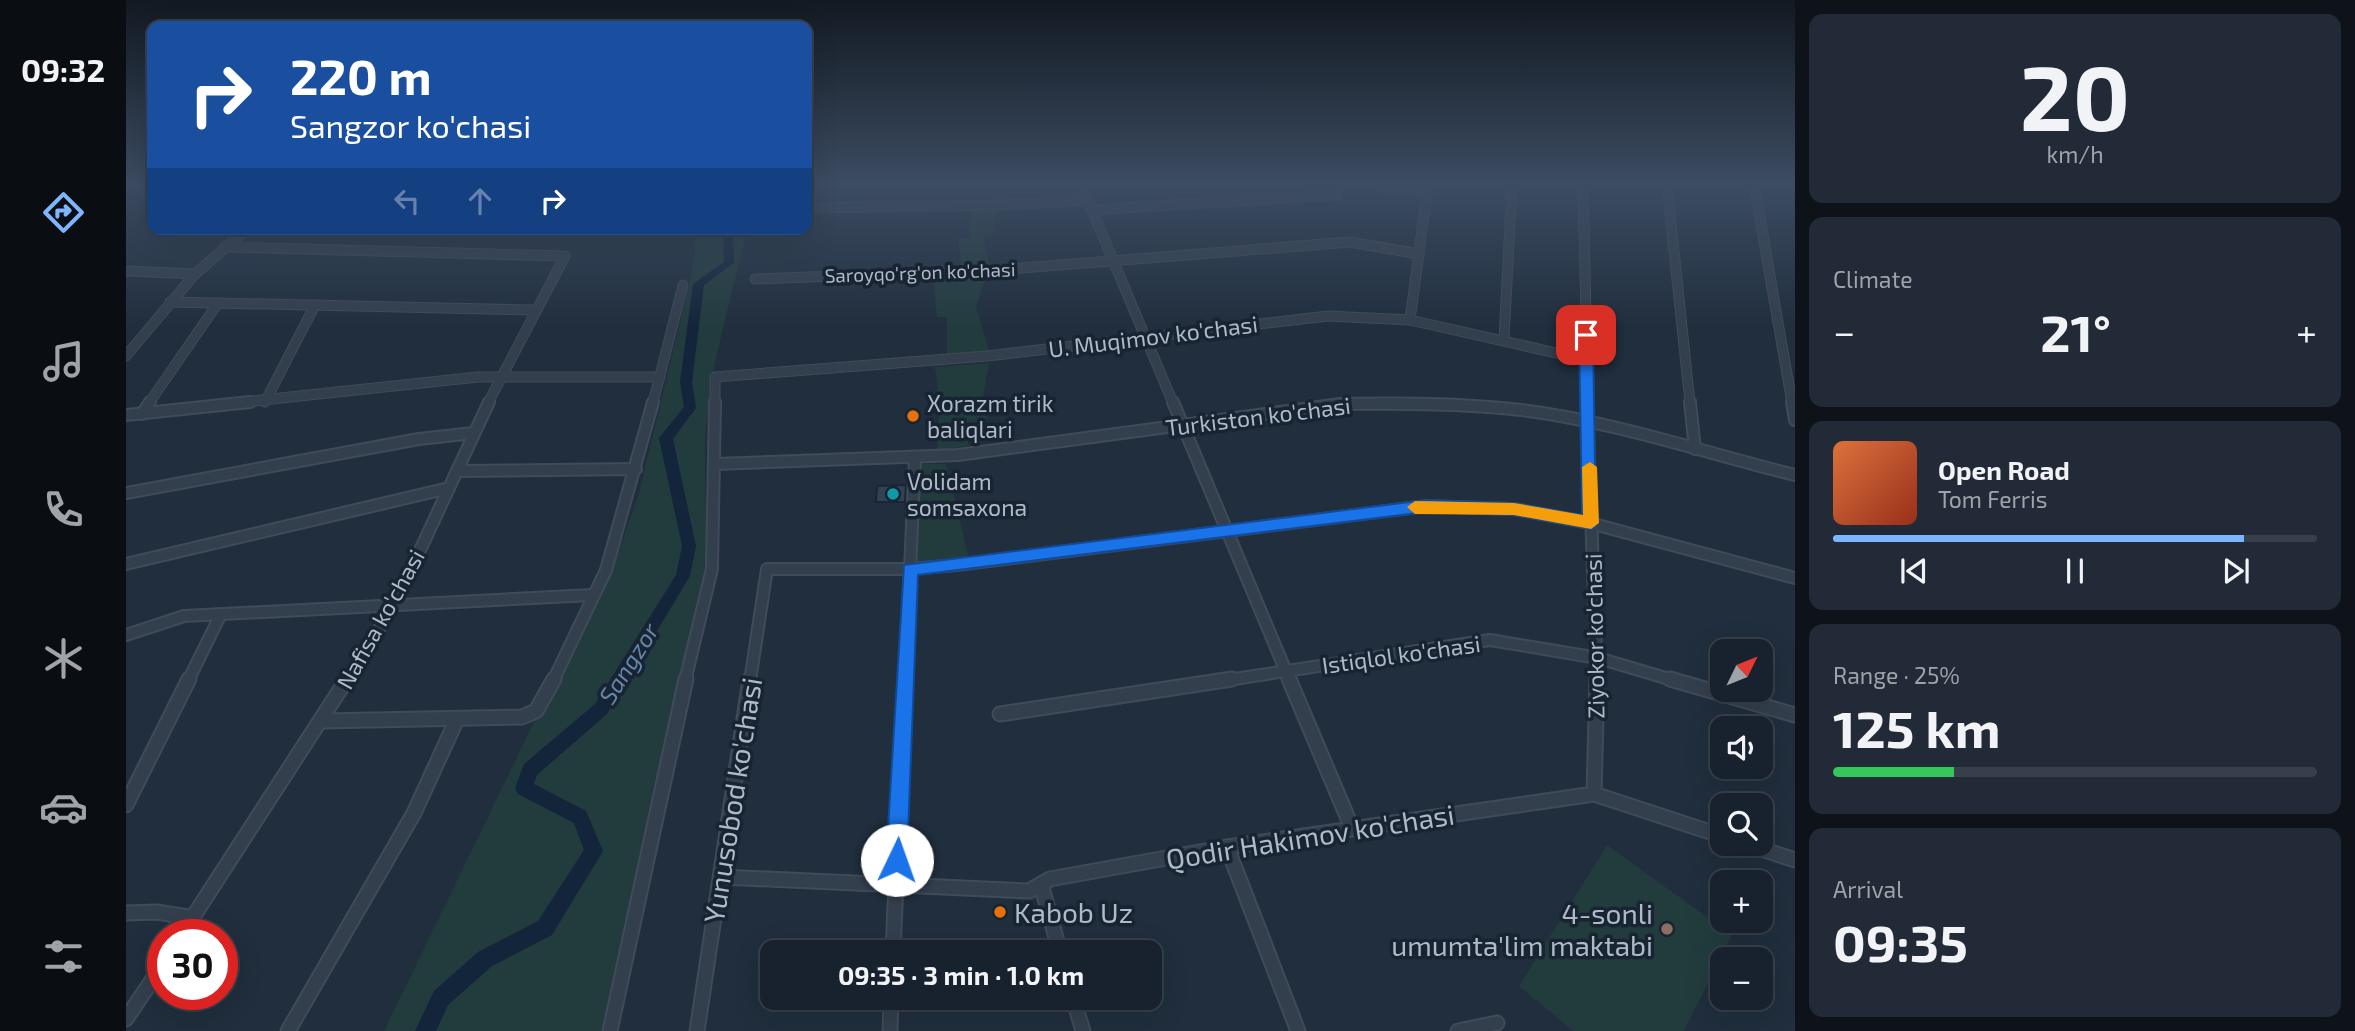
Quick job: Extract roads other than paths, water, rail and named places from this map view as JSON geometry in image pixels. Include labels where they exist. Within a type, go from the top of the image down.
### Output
[{"type":"street","points":[[1099,232],[1352,828]]},
{"type":"street","points":[[1410,320],[1422,232]]},
{"type":"street","points":[[1504,339],[1510,232]]},
{"type":"street","name":"Ziyokor ko'chasi","points":[[1584,232],[1591,523],[1598,658],[1594,794]]},
{"type":"street","points":[[1672,232],[1695,449]]},
{"type":"street","points":[[1762,232],[1795,420]]},
{"type":"street","points":[[126,356],[131,345],[195,274],[240,235]]},
{"type":"street","name":"Saroyqo'rg'on ko'chasi","points":[[755,279],[998,270],[1350,242],[1419,254]]},
{"type":"street","name":"Nafisa ko'chasi","points":[[194,918],[395,604],[473,433],[565,256],[225,247]]},
{"type":"street","points":[[126,271],[195,274]]},
{"type":"street","points":[[321,722],[522,717],[536,711],[545,698],[606,570],[636,469],[683,285]]},
{"type":"street","points":[[170,302],[535,310]]},
{"type":"street","points":[[142,414],[218,303]]},
{"type":"street","points":[[265,402],[315,305]]},
{"type":"street","name":"U. Muqimov ko'chasi","points":[[715,464],[715,377],[987,356],[1328,316],[1410,320],[1504,339],[1587,360]]},
{"type":"street","points":[[126,415],[478,377],[660,377]]},
{"type":"street","name":"Turkiston ko'chasi","points":[[715,464],[958,455],[1339,404],[1400,403],[1521,410],[1589,423],[1795,475]]},
{"type":"street","points":[[126,494],[419,439],[473,433]]},
{"type":"street","points":[[893,940],[915,457]]},
{"type":"street","points":[[610,1031],[668,754],[712,569],[715,464]]},
{"type":"street","points":[[457,471],[636,469]]},
{"type":"street","points":[[126,564],[449,488]]},
{"type":"street","points":[[910,569],[1426,506],[1514,509],[1591,523],[1795,578]]},
{"type":"street","name":"Yunusobod ko'chasi","points":[[696,1031],[767,569],[910,569]]},
{"type":"street","points":[[126,635],[184,616],[592,596]]},
{"type":"street","points":[[126,805],[220,614]]},
{"type":"street","name":"Istiqlol ko'chasi","points":[[1000,714],[1490,640],[1598,658],[1795,715]]},
{"type":"street","points":[[288,1031],[414,813],[457,719]]},
{"type":"street","name":"Qodir Hakimov ko'chasi","points":[[721,877],[1030,891],[1051,879],[1227,847],[1594,794],[1710,832]]},
{"type":"street","points":[[1227,847],[1298,1031]]},
{"type":"street","points":[[1773,853],[1795,860]]},
{"type":"street","points":[[1041,884],[1057,940]]},
{"type":"street","points":[[126,913],[157,912],[194,918]]},
{"type":"street","points":[[126,1019],[147,988]]},
{"type":"street","points":[[890,1031],[891,1010]]},
{"type":"street","points":[[1077,1010],[1083,1031]]},
{"type":"street","points":[[1458,1031],[1497,1023]]},
{"type":"waterway","name":"Sangzor","points":[[425,1031],[441,998],[485,959],[545,928],[594,851],[580,817],[524,788],[530,770],[601,709],[683,576],[689,546],[666,438],[690,408],[686,382],[699,284],[729,263],[728,235]]},
{"type":"place","name":"Xorazm tirik baliqlari","points":[[913,416]]},
{"type":"place","name":"Volidam somsaxona","points":[[893,494]]},
{"type":"place","name":"Kabob Uz","points":[[1000,912]]},
{"type":"place","name":"4-sonli umumta'lim maktabi","points":[[1667,929]]}]
